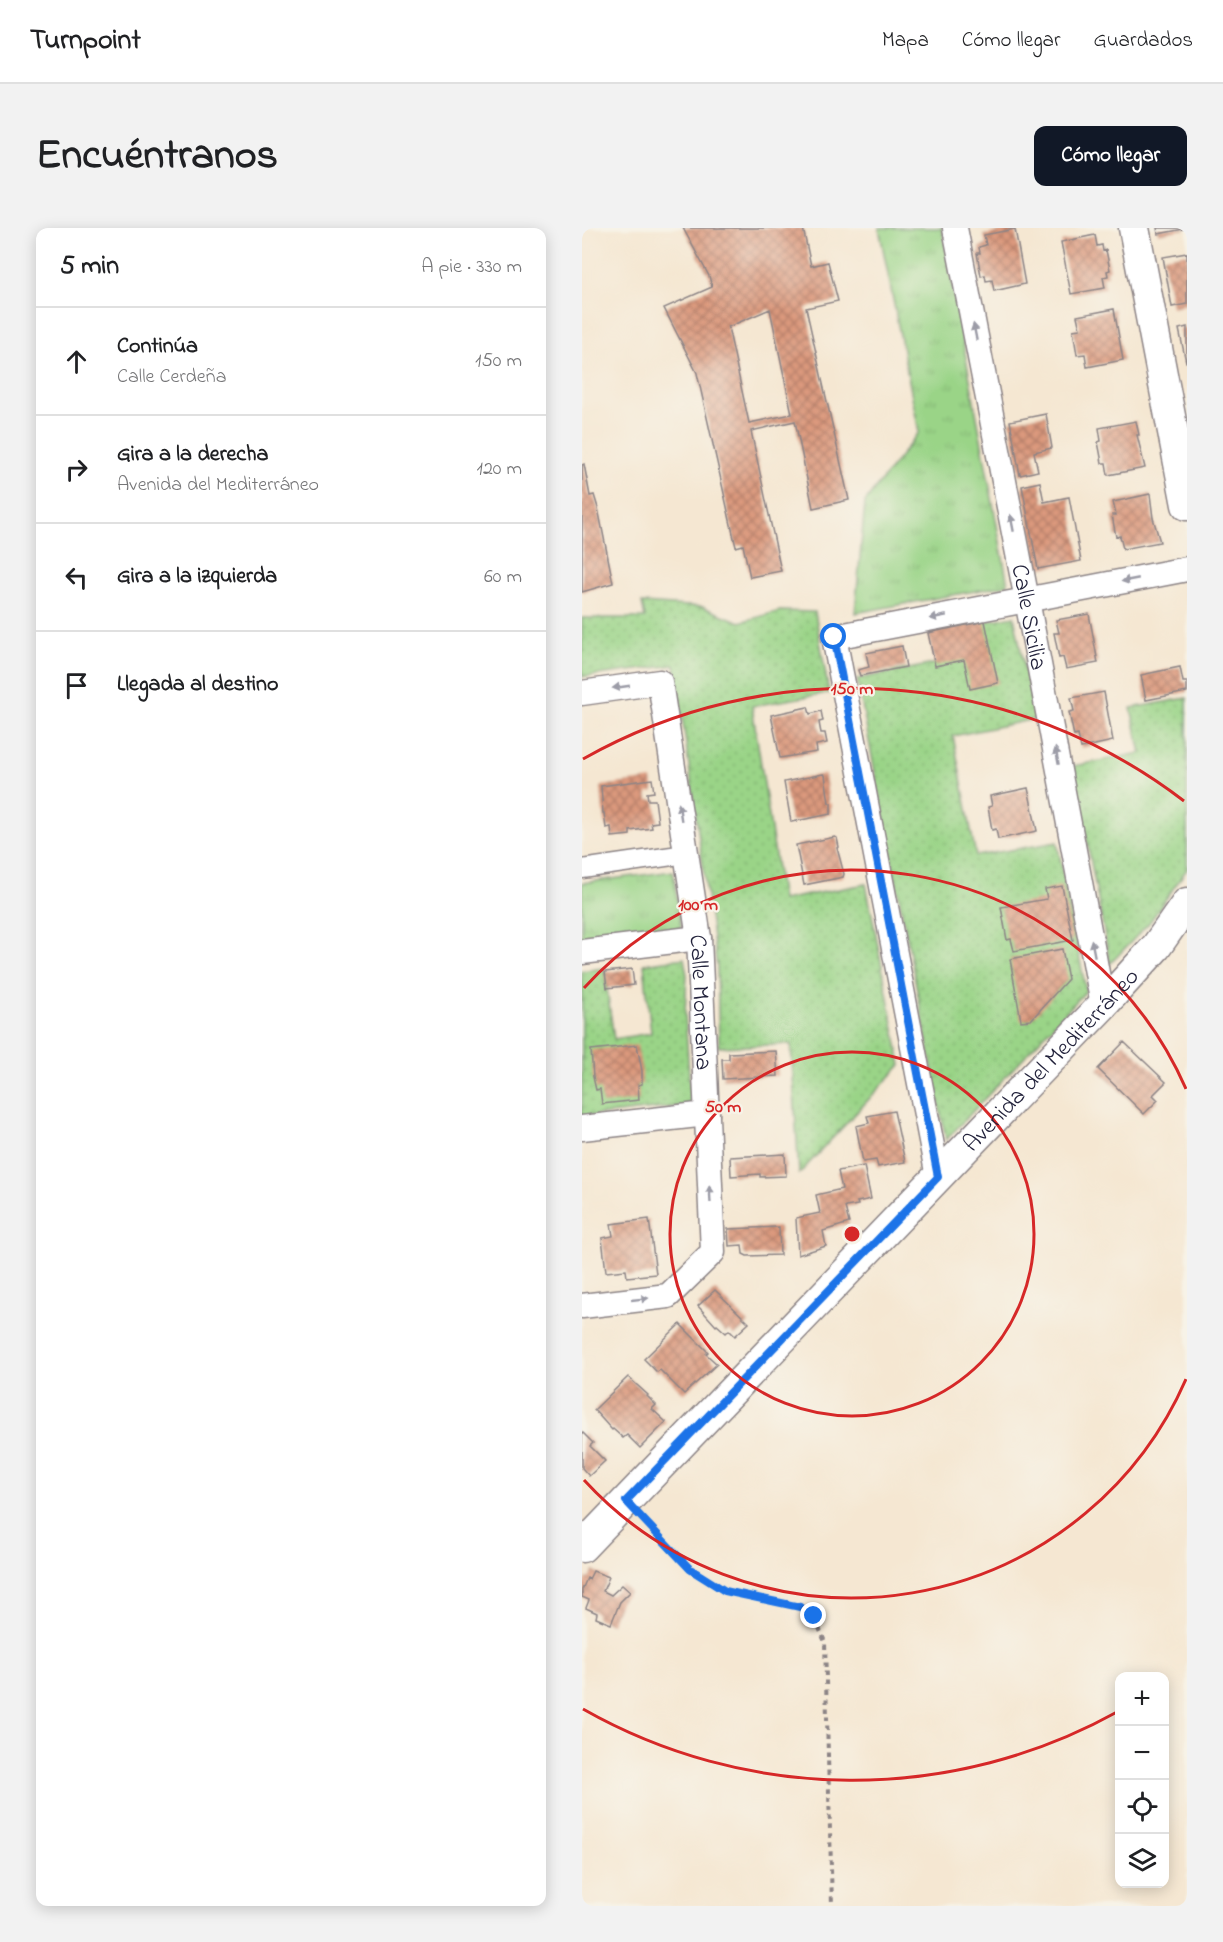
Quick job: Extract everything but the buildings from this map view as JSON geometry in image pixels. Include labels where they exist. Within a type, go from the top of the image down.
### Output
[{"type":"street","name":"Calle Sicilia","points":[[955,228],[1103,1005]]},
{"type":"street","points":[[1134,228],[1187,505]]},
{"type":"street","points":[[938,1177],[834,637],[1187,569]]},
{"type":"street","name":"Calle Montana","points":[[582,693],[660,682],[699,938],[713,1252],[668,1296],[582,1306]]},
{"type":"street","points":[[582,869],[686,854]]},
{"type":"street","name":"Avenida del Mediterráneo","points":[[582,1547],[1103,1005],[1156,947],[1187,903]]},
{"type":"street","points":[[582,952],[699,938]]},
{"type":"street","points":[[582,1128],[707,1114]]},
{"type":"path","points":[[626,1501],[690,1569],[725,1591],[800,1607],[814,1616],[825,1642],[832,1906]]},
{"type":"green space","points":[[879,228],[942,228],[1008,585],[855,613],[865,502],[919,432]]},
{"type":"green space","points":[[642,603],[703,607],[740,622],[780,611],[815,612],[829,693],[752,706],[782,900],[866,884],[901,1065],[799,1174],[791,1044],[719,1047],[717,967],[675,665],[582,677],[582,618],[645,618]]},
{"type":"green space","points":[[1014,616],[1035,719],[953,736],[976,856],[1057,842],[1086,991],[946,1140],[857,679],[939,663],[934,631]]},
{"type":"green space","points":[[1187,698],[1187,869],[1149,923],[1110,964],[1073,766],[1141,753],[1131,708]]},
{"type":"green space","points":[[673,871],[681,928],[582,940],[582,883]]},
{"type":"green space","points":[[684,958],[687,975],[685,1013],[691,1105],[582,1117],[582,971],[604,968],[614,1039],[651,1033],[644,964]]},
{"type":"route","points":[[814,1616],[800,1607],[725,1591],[690,1569],[626,1501],[938,1177],[834,637]]}]
